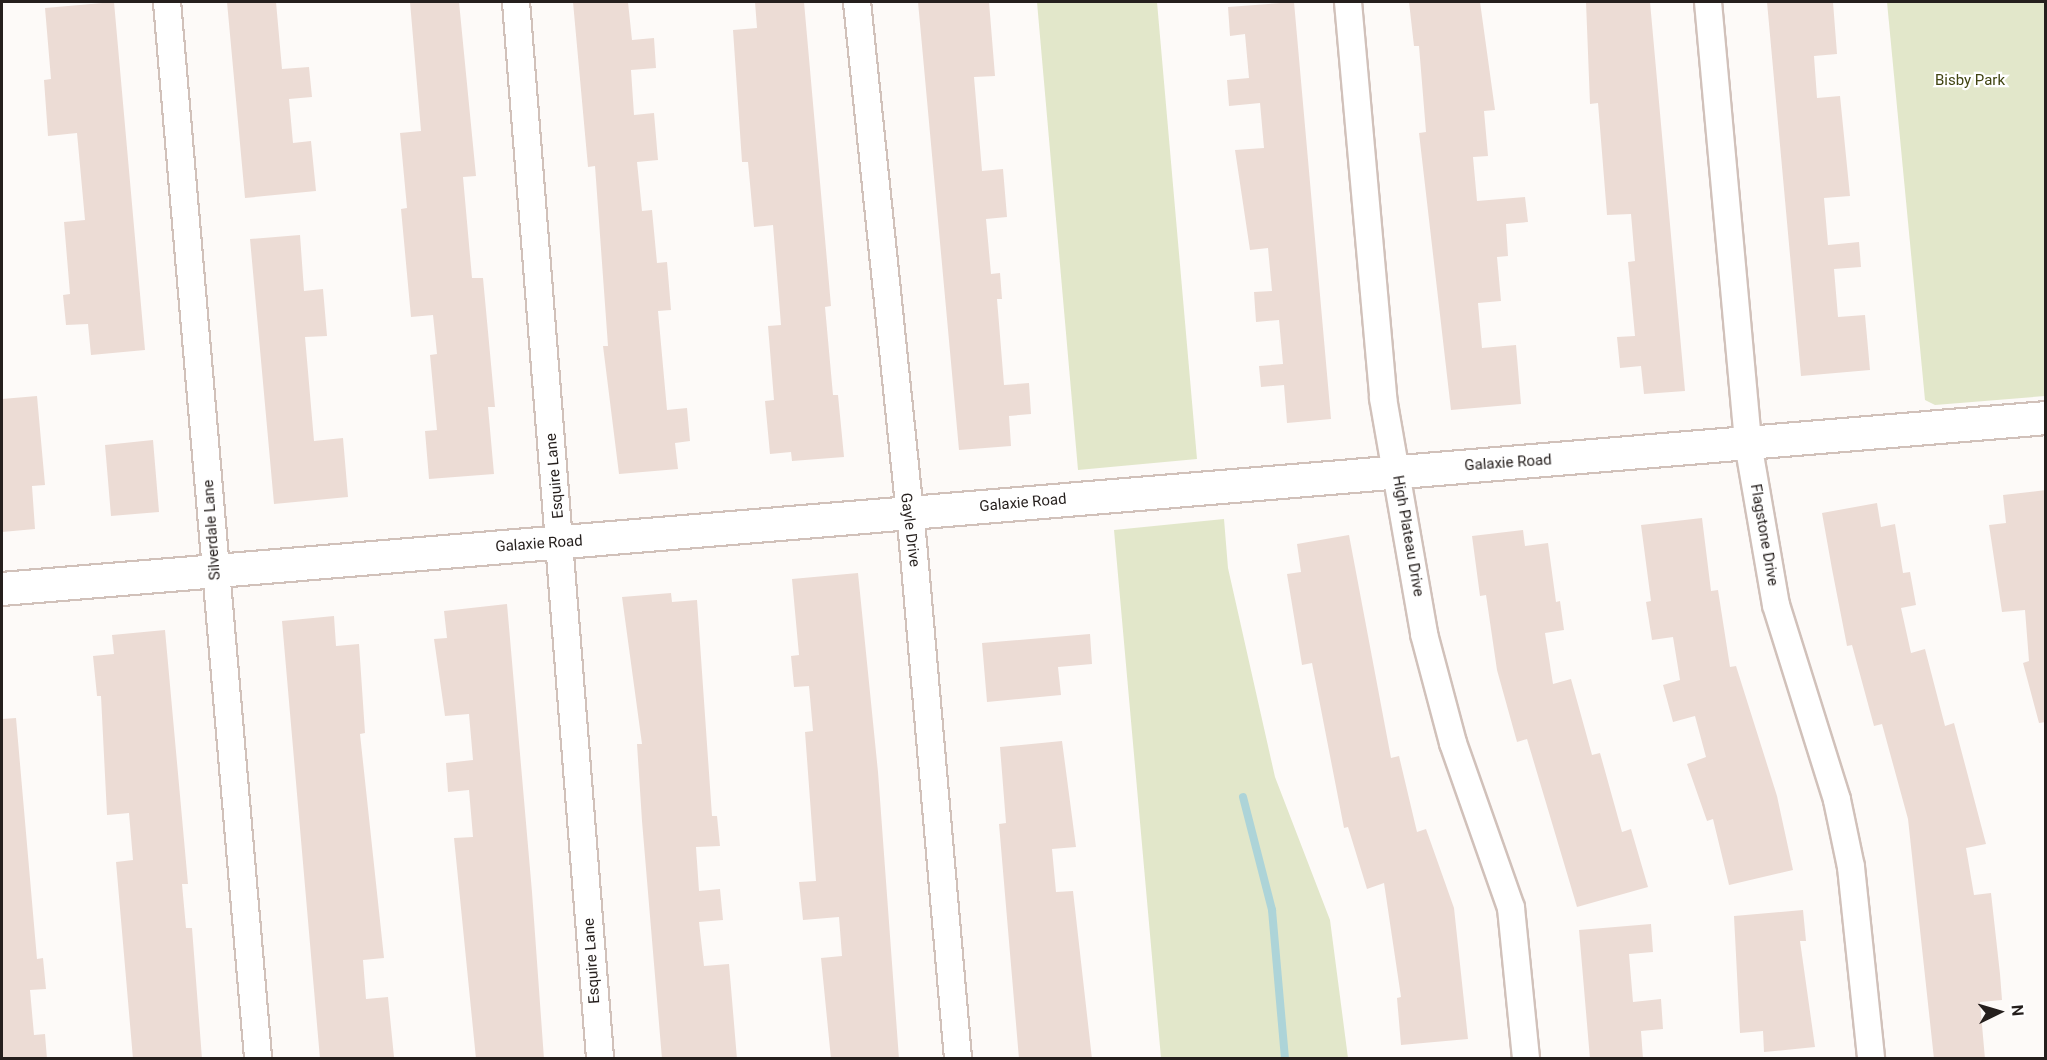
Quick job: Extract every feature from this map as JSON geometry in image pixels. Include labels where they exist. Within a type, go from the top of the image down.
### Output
[{"type":"street","name":"Silverdale Lane","points":[[167,2],[258,1059]]},
{"type":"street","name":"Esquire Lane","points":[[516,2],[600,1059]]},
{"type":"street","name":"Gayle Drive","points":[[856,2],[908,514],[958,1059]]},
{"type":"street","name":"High Plateau Drive","points":[[1348,2],[1383,398],[1440,694],[1511,908],[1526,1059]]},
{"type":"street","name":"Flagstone Drive","points":[[1708,2],[1748,443],[1776,604],[1837,800],[1849,856],[1871,1059]]},
{"type":"street","name":"Galaxie Road","points":[[2,588],[2046,418]]},
{"type":"green space","points":[[1037,2],[1157,2],[1197,459],[1078,470]]},
{"type":"green space","name":"Bisby Park","points":[[1887,2],[2045,2],[2045,396],[1935,405],[1925,400]]},
{"type":"green space","points":[[1224,519],[1228,568],[1275,777],[1330,920],[1348,1058],[1161,1058],[1114,530]]},
{"type":"building","points":[[114,2],[145,350],[91,355],[88,324],[66,325],[63,295],[70,294],[64,222],[85,220],[77,133],[48,136],[44,80],[51,79],[45,8]]},
{"type":"building","points":[[227,2],[276,2],[282,69],[309,67],[312,97],[289,99],[293,143],[311,141],[316,191],[245,198]]},
{"type":"building","points":[[410,2],[459,2],[476,176],[463,177],[472,278],[483,278],[495,407],[488,407],[494,474],[429,479],[425,431],[437,430],[430,355],[437,354],[433,315],[411,317],[401,209],[407,208],[400,133],[421,131]]},
{"type":"building","points":[[573,2],[628,2],[632,40],[654,38],[656,68],[631,70],[634,115],[654,113],[658,160],[637,162],[642,211],[652,210],[657,263],[667,262],[671,310],[658,311],[667,410],[687,408],[690,441],[675,443],[678,469],[619,474],[603,346],[608,346],[595,166],[588,167]]},
{"type":"building","points":[[755,2],[804,2],[831,306],[825,307],[833,395],[838,395],[844,457],[792,461],[791,452],[770,454],[765,401],[774,400],[768,326],[781,325],[773,225],[754,227],[748,162],[742,162],[733,30],[757,28]]},
{"type":"building","points":[[918,2],[989,2],[995,76],[974,77],[982,171],[1003,169],[1007,217],[986,219],[991,274],[1000,273],[1002,299],[997,299],[1004,385],[1029,383],[1031,414],[1009,416],[1011,446],[959,450]]},
{"type":"building","points":[[1294,2],[1331,419],[1287,423],[1284,385],[1261,387],[1259,366],[1283,364],[1279,320],[1256,322],[1254,292],[1272,291],[1268,248],[1250,250],[1235,150],[1264,148],[1260,103],[1229,106],[1227,80],[1249,78],[1245,34],[1230,36],[1228,7]]},
{"type":"building","points":[[1409,2],[1480,2],[1495,110],[1484,111],[1488,156],[1473,157],[1477,201],[1525,197],[1528,222],[1506,224],[1508,256],[1497,257],[1501,301],[1478,303],[1482,348],[1516,345],[1521,404],[1451,410],[1419,133],[1426,132],[1419,46],[1414,46]]},
{"type":"building","points":[[1586,2],[1650,2],[1685,391],[1644,394],[1641,366],[1620,368],[1617,337],[1635,336],[1628,262],[1635,261],[1631,214],[1607,215],[1598,103],[1590,104]]},
{"type":"building","points":[[1767,2],[1833,2],[1837,54],[1814,56],[1817,98],[1840,96],[1850,196],[1824,198],[1828,245],[1859,242],[1861,267],[1834,269],[1838,317],[1865,315],[1870,370],[1801,376]]},
{"type":"building","points":[[300,235],[304,291],[323,289],[327,336],[305,337],[314,441],[343,438],[348,497],[274,504],[250,239]]},
{"type":"building","points":[[37,396],[45,485],[32,486],[35,529],[2,532],[2,399]]},
{"type":"building","points":[[153,440],[159,512],[111,516],[105,445]]},
{"type":"building","points":[[2046,490],[2046,722],[2039,723],[2023,663],[2029,661],[2025,610],[2002,612],[1989,525],[2006,523],[2003,495]]},
{"type":"building","points":[[1877,503],[1881,527],[1895,524],[1903,573],[1910,572],[1916,605],[1901,608],[1911,653],[1925,649],[1945,726],[1954,723],[1986,844],[1966,848],[1974,895],[1991,893],[2000,974],[2002,1000],[1980,1002],[1985,1059],[1934,1059],[1908,819],[1882,724],[1874,726],[1852,645],[1847,646],[1832,569],[1822,513]]},
{"type":"building","points":[[1702,518],[1711,591],[1718,590],[1730,667],[1736,666],[1777,796],[1793,870],[1729,885],[1713,819],[1707,821],[1687,764],[1706,757],[1695,716],[1673,722],[1663,685],[1680,680],[1673,637],[1652,640],[1646,602],[1651,601],[1641,525]]},
{"type":"building","points":[[1523,530],[1525,546],[1548,543],[1556,602],[1560,601],[1564,630],[1545,633],[1553,684],[1571,679],[1592,755],[1600,753],[1622,832],[1631,829],[1648,887],[1577,907],[1527,739],[1517,742],[1497,670],[1486,595],[1480,596],[1472,536]]},
{"type":"building","points":[[1349,535],[1391,758],[1399,756],[1417,832],[1426,829],[1454,908],[1468,1039],[1401,1045],[1397,998],[1401,997],[1384,883],[1367,889],[1348,827],[1344,828],[1312,663],[1302,665],[1287,574],[1301,572],[1297,544]]},
{"type":"building","points":[[858,573],[878,772],[899,1059],[831,1059],[821,958],[842,956],[839,917],[803,920],[799,882],[816,881],[805,732],[813,731],[809,686],[794,687],[791,656],[799,655],[792,579]]},
{"type":"building","points":[[671,593],[672,602],[697,600],[712,816],[717,816],[720,846],[696,847],[699,891],[720,889],[723,920],[699,922],[704,966],[729,964],[737,1059],[662,1059],[637,744],[642,744],[622,597]]},
{"type":"building","points":[[507,604],[544,1059],[476,1059],[454,838],[473,837],[469,790],[448,792],[446,763],[473,760],[469,714],[445,716],[434,639],[447,638],[444,611]]},
{"type":"building","points":[[334,616],[336,646],[359,644],[365,733],[360,734],[384,958],[363,960],[366,999],[388,997],[394,1057],[320,1059],[282,621]]},
{"type":"building","points":[[165,630],[188,884],[182,884],[186,928],[192,928],[202,1059],[133,1059],[116,862],[133,860],[129,813],[107,815],[101,696],[97,696],[93,656],[114,654],[112,635]]},
{"type":"building","points":[[1090,634],[1092,664],[1058,667],[1061,695],[987,702],[982,643]]},
{"type":"building","points":[[16,718],[37,959],[43,958],[46,989],[30,990],[34,1035],[45,1034],[47,1059],[2,1059],[2,719]]},
{"type":"building","points":[[1062,741],[1076,847],[1052,849],[1056,892],[1073,891],[1092,1059],[1019,1059],[999,824],[1006,823],[1000,747]]},
{"type":"building","points":[[1803,910],[1806,941],[1800,941],[1815,1047],[1764,1052],[1763,1031],[1740,1033],[1734,916]]},
{"type":"building","points":[[1651,924],[1653,952],[1629,954],[1633,1002],[1661,999],[1663,1029],[1641,1031],[1643,1059],[1590,1059],[1579,930]]},
{"type":"waterway","points":[[1243,797],[1272,910],[1285,1058]]}]
